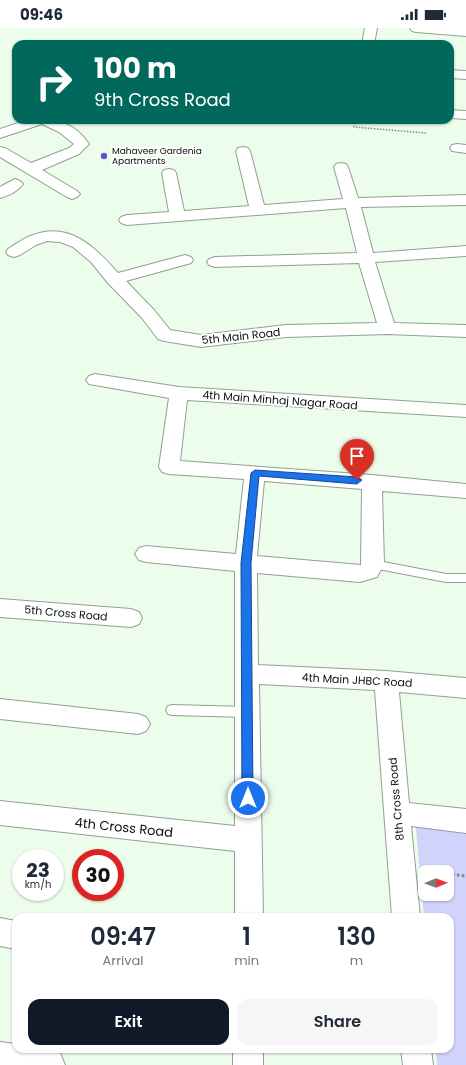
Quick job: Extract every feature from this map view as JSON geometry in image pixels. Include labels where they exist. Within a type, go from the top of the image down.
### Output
[{"type":"street","points":[[369,40],[371,28]]},
{"type":"street","points":[[416,28],[466,32]]},
{"type":"street","points":[[454,74],[466,75]]},
{"type":"street","points":[[454,114],[466,115]]},
{"type":"street","points":[[0,134],[30,124]]},
{"type":"street","points":[[30,169],[74,151],[82,144],[78,139],[55,124]]},
{"type":"street","points":[[0,151],[72,194]]},
{"type":"street","points":[[243,151],[258,210]]},
{"type":"street","points":[[341,167],[387,328]]},
{"type":"street","points":[[169,172],[177,216]]},
{"type":"street","points":[[0,193],[15,184]]},
{"type":"street","points":[[127,220],[352,203],[466,200]]},
{"type":"street","name":"5th Main Road","points":[[14,252],[41,237],[56,236],[75,241],[90,251],[114,279],[157,323],[164,335],[201,342],[286,331],[387,328],[466,331]]},
{"type":"street","points":[[215,262],[366,258],[466,251]]},
{"type":"street","points":[[114,279],[186,260]]},
{"type":"street","name":"4th Main Minhaj Nagar Road","points":[[95,380],[178,393],[466,411]]},
{"type":"street","points":[[178,393],[169,466],[466,490]]},
{"type":"street","points":[[249,913],[246,563],[255,473]]},
{"type":"street","points":[[146,554],[360,574],[369,571],[373,564],[372,482]]},
{"type":"street","name":"5th Cross Road","points":[[0,608],[131,618]]},
{"type":"street","name":"4th Main JHBC Road","points":[[247,674],[466,688]]},
{"type":"street","name":"8th Cross Road","points":[[386,682],[406,913]]},
{"type":"street","points":[[0,709],[138,724]]},
{"type":"street","name":"4th Cross Road","points":[[0,813],[248,840]]},
{"type":"street","points":[[397,813],[466,821]]},
{"type":"street","points":[[0,932],[12,934]]},
{"type":"street","points":[[248,1053],[248,1065]]},
{"type":"street","points":[[416,1053],[418,1065]]},
{"type":"street","points":[[0,1057],[50,1064]]},
{"type":"lane","points":[[373,564],[446,578],[466,578]]},
{"type":"lane","points":[[172,710],[247,712]]},
{"type":"path","points":[[354,124],[354,127],[426,133]]},
{"type":"path","points":[[454,875],[466,876]]},
{"type":"shaded area","points":[[415,820],[466,827],[466,1065],[437,1065],[436,1053],[454,1053],[454,913],[424,913],[423,901],[454,901],[454,865],[419,865]]},
{"type":"place","name":"Mahaveer Gardenia Apartments","points":[[104,156]]},
{"type":"route","points":[[248,798],[246,563],[255,473],[357,480]]}]
